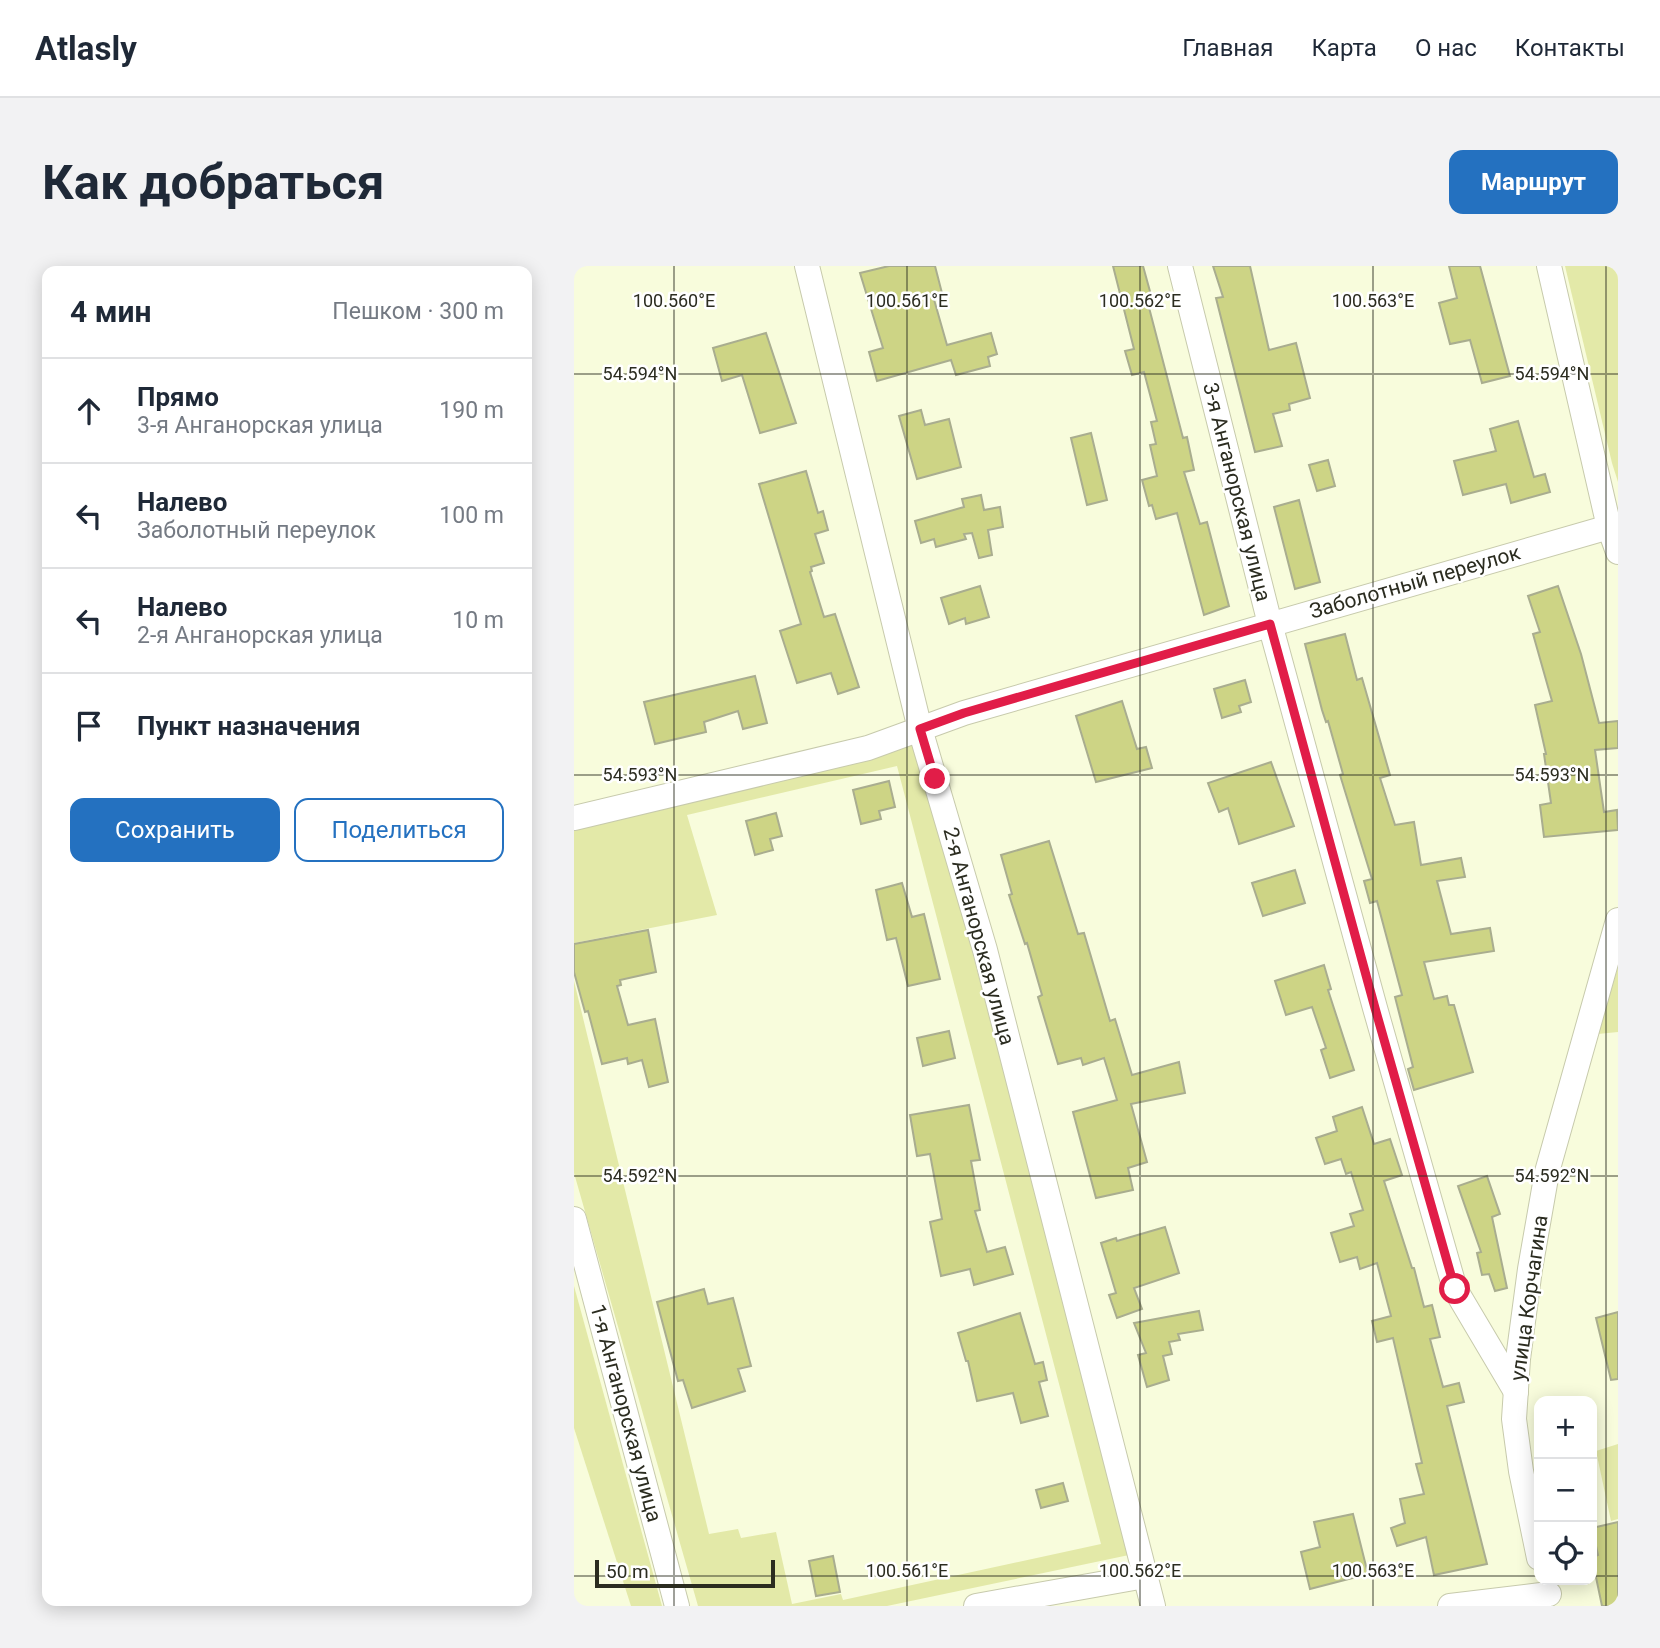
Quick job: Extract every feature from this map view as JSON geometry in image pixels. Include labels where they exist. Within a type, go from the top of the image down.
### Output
[{"type":"street","name":"2-я Анганорская улица","points":[[807,266],[920,729],[985,950],[1153,1606]]},
{"type":"street","name":"3-я Анганорская улица","points":[[1180,266],[1270,624],[1455,1289],[1516,1392]]},
{"type":"street","points":[[1549,266],[1609,527],[1618,552]]},
{"type":"street","name":"Заболотный переулок","points":[[574,817],[868,748],[977,710],[1609,527]]},
{"type":"street","name":"улица Корчагина","points":[[1516,1392],[1530,1269],[1547,1172],[1618,920]]},
{"type":"street","name":"1-я Анганорская улица","points":[[574,1219],[677,1606]]},
{"type":"street","points":[[1516,1392],[1514,1419],[1534,1534]]},
{"type":"street","points":[[976,1606],[1145,1576]]},
{"type":"street","points":[[1450,1606],[1548,1593]]},
{"type":"green space","points":[[1565,266],[1618,266],[1618,482],[1612,463]]},
{"type":"green space","points":[[917,739],[1129,1555],[887,1606],[698,1606],[574,1173],[574,981],[709,1534],[738,1529],[741,1538],[776,1532],[792,1604],[841,1594],[843,1600],[1101,1544],[897,766],[687,815],[717,915],[574,943],[574,826]]},
{"type":"green space","points":[[1618,967],[1618,1032],[1598,1034]]},
{"type":"green space","points":[[574,1286],[662,1606],[631,1606],[574,1428]]},
{"type":"green space","points":[[1618,1444],[1618,1519],[1611,1521],[1597,1456],[1597,1451]]},
{"type":"building","points":[[889,266],[935,266],[942,293],[933,296],[947,345],[991,333],[997,354],[988,357],[990,366],[956,375],[951,360],[877,381],[869,352],[883,348],[860,273]]},
{"type":"building","points":[[1113,266],[1143,266],[1151,295],[1146,296],[1194,470],[1184,472],[1200,524],[1207,522],[1229,606],[1204,615],[1177,513],[1156,519],[1152,505],[1149,506],[1142,480],[1157,476],[1150,445],[1156,444],[1151,422],[1157,421],[1144,372],[1132,375],[1125,351],[1134,349]]},
{"type":"building","points":[[1213,266],[1250,266],[1269,350],[1296,343],[1310,398],[1289,404],[1290,410],[1273,414],[1282,446],[1255,452],[1216,298],[1223,297]]},
{"type":"building","points":[[1449,266],[1480,266],[1510,376],[1482,383],[1470,340],[1450,344],[1439,303],[1457,298]]},
{"type":"building","points":[[766,333],[796,423],[760,433],[742,375],[722,381],[713,348]]},
{"type":"building","points":[[921,410],[925,425],[949,419],[961,467],[917,479],[899,416]]},
{"type":"building","points":[[1518,421],[1534,477],[1545,474],[1550,492],[1511,503],[1506,484],[1463,495],[1454,461],[1496,451],[1490,429]]},
{"type":"building","points":[[1091,433],[1107,500],[1087,505],[1071,438]]},
{"type":"building","points":[[1328,460],[1335,486],[1317,491],[1309,465]]},
{"type":"building","points":[[806,471],[818,513],[823,511],[828,530],[815,534],[824,563],[811,567],[810,572],[824,617],[835,614],[859,687],[838,694],[831,673],[797,683],[780,631],[801,624],[759,484]]},
{"type":"building","points":[[981,495],[984,510],[1000,507],[1003,527],[988,530],[992,555],[979,558],[972,533],[964,534],[966,539],[936,547],[934,539],[921,543],[915,521],[964,507],[962,499]]},
{"type":"building","points":[[1299,500],[1320,582],[1295,589],[1274,507]]},
{"type":"building","points":[[980,586],[989,617],[966,624],[965,618],[949,624],[941,598]]},
{"type":"building","points":[[1558,586],[1581,654],[1599,723],[1618,721],[1618,748],[1595,750],[1604,812],[1617,810],[1618,830],[1544,837],[1540,805],[1551,803],[1546,754],[1535,705],[1552,701],[1533,634],[1540,632],[1528,596]]},
{"type":"building","points":[[1345,634],[1357,680],[1362,678],[1390,775],[1380,778],[1395,825],[1414,822],[1421,865],[1461,858],[1465,877],[1437,881],[1451,934],[1490,928],[1494,951],[1424,962],[1434,999],[1447,996],[1449,1005],[1454,1005],[1473,1072],[1414,1090],[1408,1069],[1413,1067],[1395,997],[1402,995],[1377,901],[1370,903],[1364,881],[1372,879],[1340,775],[1343,774],[1328,721],[1326,722],[1322,710],[1305,644]]},
{"type":"building","points":[[755,676],[767,723],[743,729],[738,711],[704,722],[706,732],[655,744],[644,702]]},
{"type":"building","points":[[1245,680],[1251,702],[1239,706],[1241,712],[1222,718],[1214,689]]},
{"type":"building","points":[[1122,701],[1137,749],[1146,747],[1152,768],[1096,782],[1076,716]]},
{"type":"building","points":[[1271,762],[1294,826],[1239,844],[1228,808],[1219,812],[1208,783]]},
{"type":"building","points":[[889,781],[895,807],[879,811],[881,819],[861,824],[853,790]]},
{"type":"building","points":[[776,813],[782,836],[770,839],[773,850],[755,855],[746,821]]},
{"type":"building","points":[[1049,841],[1078,934],[1084,933],[1110,1021],[1115,1019],[1132,1075],[1179,1062],[1185,1093],[1131,1104],[1147,1162],[1128,1168],[1133,1190],[1096,1198],[1073,1112],[1117,1100],[1104,1058],[1083,1065],[1081,1058],[1058,1064],[1038,997],[1042,995],[1027,943],[1025,944],[1009,895],[1012,894],[1001,855]]},
{"type":"building","points":[[1295,870],[1305,903],[1263,916],[1252,883]]},
{"type":"building","points":[[902,883],[912,917],[924,914],[940,979],[908,986],[896,938],[887,940],[876,890]]},
{"type":"building","points":[[648,930],[656,972],[620,980],[621,985],[617,986],[628,1025],[655,1019],[668,1082],[649,1087],[642,1060],[628,1064],[627,1058],[602,1064],[574,972],[574,944]]},
{"type":"building","points":[[1324,965],[1331,989],[1328,990],[1354,1070],[1330,1078],[1321,1050],[1326,1048],[1312,1007],[1286,1015],[1275,981]]},
{"type":"building","points":[[949,1031],[955,1058],[923,1066],[917,1038]]},
{"type":"building","points":[[969,1105],[980,1160],[971,1161],[980,1210],[975,1211],[987,1252],[1005,1247],[1013,1274],[974,1285],[970,1269],[941,1276],[930,1222],[942,1219],[930,1154],[917,1156],[910,1115]]},
{"type":"building","points":[[1362,1107],[1374,1144],[1390,1139],[1402,1175],[1384,1181],[1414,1268],[1424,1307],[1432,1305],[1440,1337],[1430,1339],[1443,1387],[1459,1383],[1464,1402],[1447,1406],[1487,1564],[1434,1575],[1426,1537],[1397,1546],[1391,1528],[1405,1523],[1400,1499],[1424,1494],[1416,1464],[1422,1463],[1393,1338],[1377,1342],[1372,1321],[1391,1316],[1377,1263],[1360,1269],[1357,1257],[1340,1262],[1331,1233],[1354,1226],[1350,1214],[1363,1210],[1351,1172],[1346,1174],[1341,1159],[1325,1164],[1316,1138],[1337,1131],[1333,1117]]},
{"type":"building","points":[[1487,1176],[1500,1214],[1492,1217],[1507,1288],[1495,1291],[1489,1274],[1482,1275],[1477,1253],[1481,1252],[1458,1186]]},
{"type":"building","points":[[1165,1227],[1179,1273],[1134,1288],[1142,1309],[1117,1318],[1109,1295],[1116,1293],[1101,1243]]},
{"type":"building","points":[[704,1289],[708,1304],[733,1298],[751,1366],[738,1369],[745,1391],[692,1408],[683,1380],[678,1381],[657,1302]]},
{"type":"building","points":[[1199,1311],[1203,1330],[1178,1334],[1180,1340],[1169,1342],[1172,1354],[1163,1356],[1169,1380],[1147,1387],[1138,1355],[1146,1353],[1134,1323]]},
{"type":"building","points":[[1618,1312],[1618,1379],[1611,1380],[1596,1318]]},
{"type":"building","points":[[1020,1313],[1035,1364],[1043,1362],[1047,1380],[1039,1382],[1048,1416],[1021,1423],[1013,1393],[977,1401],[958,1333]]},
{"type":"building","points":[[1063,1483],[1068,1501],[1041,1508],[1036,1490]]},
{"type":"building","points":[[1353,1514],[1368,1574],[1310,1589],[1301,1552],[1320,1547],[1314,1522]]},
{"type":"building","points":[[1618,1522],[1618,1606],[1602,1606],[1597,1582],[1597,1527]]},
{"type":"building","points":[[833,1556],[840,1592],[816,1596],[809,1561]]},
{"type":"route","points":[[935,779],[920,729],[964,713],[1270,624],[1455,1289]]}]
